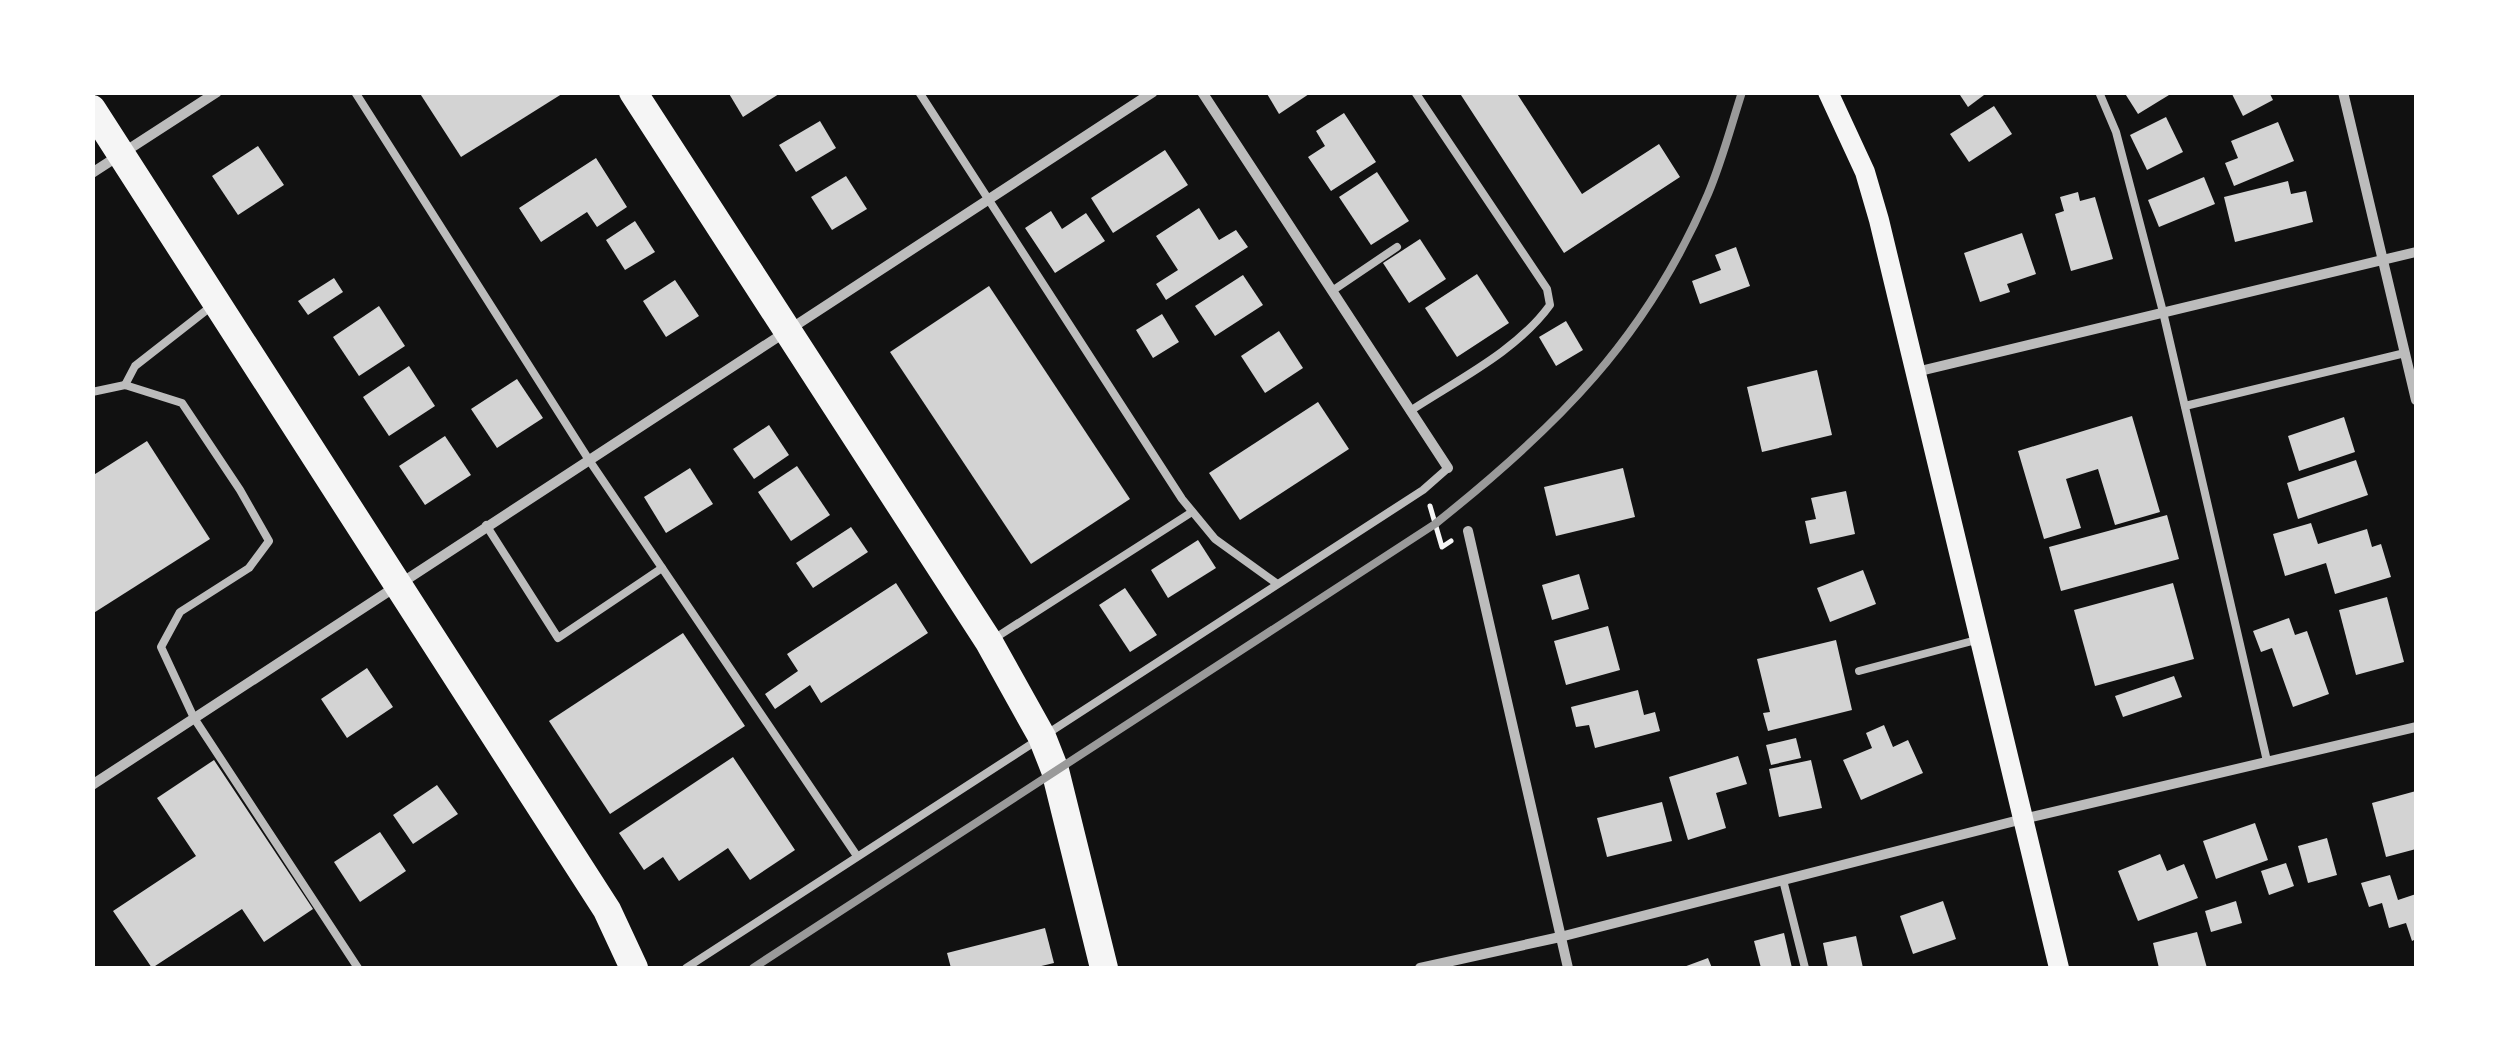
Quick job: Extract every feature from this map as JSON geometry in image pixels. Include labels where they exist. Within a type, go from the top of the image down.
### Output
[{"type":"highway","points":[[633,92],[988,642],[1042,736],[1055,770],[1104,968]]},
{"type":"highway","points":[[92,109],[607,910],[634,968]]},
{"type":"main road","points":[[1828,92],[1865,172],[1880,220],[2059,968]]},
{"type":"street","points":[[92,173],[218,92]]},
{"type":"street","points":[[92,785],[1154,92]]},
{"type":"street","points":[[1202,92],[1448,468]]},
{"type":"street","points":[[2343,92],[2416,400]]},
{"type":"street","points":[[1915,372],[2416,252]]},
{"type":"street","points":[[1468,530],[1568,968]]},
{"type":"street","points":[[1420,968],[1560,938],[2023,818],[2416,726]]},
{"type":"lane","points":[[356,92],[589,460],[857,856]]},
{"type":"lane","points":[[919,92],[1192,512],[1215,539],[1276,584]]},
{"type":"lane","points":[[1410,411],[1502,350],[1538,321],[1550,305],[1547,289],[1415,92]]},
{"type":"lane","points":[[2099,92],[2116,132],[2163,312],[2268,761]]},
{"type":"lane","points":[[1332,291],[1397,246]]},
{"type":"lane","points":[[125,385],[135,366],[217,302]]},
{"type":"lane","points":[[2185,406],[2405,353]]},
{"type":"lane","points":[[92,392],[125,385],[182,403],[269,541],[249,568],[180,612],[161,648],[194,718],[358,968]]},
{"type":"lane","points":[[686,968],[1423,490],[1448,468]]},
{"type":"lane","points":[[988,642],[1192,512]]},
{"type":"lane","points":[[486,525],[558,638],[662,568]]},
{"type":"lane","points":[[1859,671],[1980,639]]},
{"type":"lane","points":[[1783,880],[1805,968]]},
{"type":"path","points":[[1423,490],[1442,547],[1468,530]]},
{"type":"building","points":[[419,92],[565,92],[461,157]]},
{"type":"building","points":[[728,92],[782,92],[743,117]]},
{"type":"building","points":[[1266,92],[1312,92],[1279,114]]},
{"type":"building","points":[[1459,92],[1516,92],[1582,194],[1659,144],[1680,177],[1564,253]]},
{"type":"building","points":[[1958,92],[1988,92],[1968,107]]},
{"type":"building","points":[[2124,92],[2167,92],[2169,95],[2138,114]]},
{"type":"building","points":[[2231,92],[2269,92],[2273,100],[2243,116]]},
{"type":"building","points":[[1994,106],[2012,134],[1969,162],[1950,134]]},
{"type":"building","points":[[1344,113],[1376,162],[1331,191],[1308,157],[1325,146],[1316,131]]},
{"type":"building","points":[[2166,117],[2183,152],[2147,170],[2130,135]]},
{"type":"building","points":[[820,121],[836,148],[796,172],[779,145]]},
{"type":"building","points":[[2278,122],[2294,161],[2234,186],[2225,163],[2238,158],[2231,141]]},
{"type":"building","points":[[258,146],[284,185],[238,215],[212,176]]},
{"type":"building","points":[[1165,150],[1188,185],[1113,233],[1091,198]]},
{"type":"building","points":[[596,158],[627,207],[597,227],[587,212],[541,242],[519,208]]},
{"type":"building","points":[[1377,172],[1409,221],[1371,245],[1339,197]]},
{"type":"building","points":[[846,176],[867,209],[832,230],[811,197]]},
{"type":"building","points":[[2204,177],[2215,204],[2159,227],[2148,200]]},
{"type":"building","points":[[2288,181],[2291,194],[2306,191],[2313,222],[2235,242],[2224,197]]},
{"type":"building","points":[[2078,192],[2080,201],[2095,197],[2113,259],[2071,271],[2055,214],[2064,211],[2060,197]]},
{"type":"building","points":[[1199,208],[1219,240],[1236,230],[1248,247],[1166,300],[1156,284],[1178,270],[1156,236]]},
{"type":"building","points":[[1051,211],[1062,229],[1086,213],[1105,241],[1055,273],[1025,228]]},
{"type":"building","points":[[635,221],[655,252],[625,270],[606,240]]},
{"type":"building","points":[[2022,233],[2036,274],[2007,284],[2010,292],[1980,302],[1964,253]]},
{"type":"building","points":[[1420,239],[1446,279],[1409,303],[1383,263]]},
{"type":"building","points":[[1736,247],[1750,286],[1700,304],[1692,281],[1721,270],[1715,255]]},
{"type":"building","points":[[1477,274],[1509,323],[1457,357],[1425,308]]},
{"type":"building","points":[[1243,275],[1263,305],[1215,336],[1195,306]]},
{"type":"building","points":[[334,278],[343,292],[308,315],[298,301]]},
{"type":"building","points":[[675,280],[699,316],[666,337],[643,301]]},
{"type":"building","points":[[989,286],[1130,499],[1031,564],[890,352]]},
{"type":"building","points":[[379,306],[405,346],[359,376],[333,337]]},
{"type":"building","points":[[1162,314],[1179,342],[1153,358],[1136,330]]},
{"type":"building","points":[[1566,321],[1583,350],[1556,366],[1539,337]]},
{"type":"building","points":[[1279,331],[1303,368],[1265,393],[1241,356]]},
{"type":"building","points":[[409,366],[435,406],[389,436],[363,397]]},
{"type":"building","points":[[1817,370],[1832,435],[1762,452],[1747,387]]},
{"type":"building","points":[[517,379],[543,418],[497,448],[471,409]]},
{"type":"building","points":[[1318,402],[1349,449],[1240,520],[1209,473]]},
{"type":"building","points":[[2132,416],[2160,512],[2115,525],[2098,469],[2066,479],[2081,528],[2044,539],[2018,451]]},
{"type":"building","points":[[2344,417],[2355,452],[2299,471],[2288,436]]},
{"type":"building","points":[[769,425],[789,455],[754,479],[733,449]]},
{"type":"building","points":[[445,436],[471,475],[425,505],[399,466]]},
{"type":"building","points":[[147,441],[210,539],[92,614],[92,476]]},
{"type":"building","points":[[2356,460],[2368,495],[2298,519],[2287,483]]},
{"type":"building","points":[[797,466],[830,515],[791,541],[758,492]]},
{"type":"building","points":[[690,468],[713,504],[666,533],[644,497]]},
{"type":"building","points":[[1623,468],[1635,517],[1556,536],[1544,487]]},
{"type":"building","points":[[1846,491],[1855,534],[1810,544],[1805,521],[1816,519],[1811,498]]},
{"type":"building","points":[[2167,515],[2179,559],[2061,591],[2049,547]]},
{"type":"building","points":[[2311,523],[2318,544],[2367,529],[2372,547],[2381,544],[2391,577],[2335,594],[2326,563],[2285,576],[2273,534]]},
{"type":"building","points":[[851,527],[868,552],[813,588],[796,563]]},
{"type":"building","points":[[1198,540],[1216,568],[1168,598],[1151,570]]},
{"type":"building","points":[[1863,570],[1876,604],[1830,622],[1817,588]]},
{"type":"building","points":[[1579,574],[1589,609],[1552,620],[1542,585]]},
{"type":"building","points":[[896,583],[928,633],[821,703],[810,685],[775,709],[765,694],[798,671],[787,654]]},
{"type":"building","points":[[2173,583],[2194,659],[2095,686],[2074,610]]},
{"type":"building","points":[[1125,588],[1157,635],[1130,652],[1099,605]]},
{"type":"building","points":[[2387,597],[2404,662],[2356,675],[2339,610]]},
{"type":"building","points":[[2289,618],[2295,635],[2307,631],[2329,694],[2293,707],[2272,648],[2261,652],[2253,631]]},
{"type":"building","points":[[1608,626],[1620,670],[1566,685],[1554,641]]},
{"type":"building","points":[[683,633],[745,726],[610,814],[549,721]]},
{"type":"building","points":[[1836,640],[1852,710],[1768,731],[1763,713],[1770,712],[1757,659]]},
{"type":"building","points":[[367,668],[393,707],[347,738],[321,699]]},
{"type":"building","points":[[2174,676],[2182,697],[2123,717],[2115,696]]},
{"type":"building","points":[[1638,690],[1644,715],[1655,712],[1660,731],[1595,748],[1589,725],[1576,727],[1571,707]]},
{"type":"building","points":[[1884,725],[1893,747],[1908,740],[1923,773],[1861,800],[1843,760],[1872,748],[1866,733]]},
{"type":"building","points":[[1796,738],[1801,758],[1771,765],[1766,745]]},
{"type":"building","points":[[1738,756],[1747,784],[1716,793],[1726,828],[1688,840],[1669,777]]},
{"type":"building","points":[[733,757],[795,850],[750,880],[728,848],[679,881],[663,857],[644,870],[619,833]]},
{"type":"building","points":[[214,760],[313,909],[264,942],[242,909],[152,968],[113,911],[196,856],[157,798]]},
{"type":"building","points":[[1811,760],[1822,808],[1779,817],[1769,769]]},
{"type":"building","points":[[437,785],[458,814],[413,844],[393,815]]},
{"type":"building","points":[[2416,791],[2416,849],[2386,857],[2372,803]]},
{"type":"building","points":[[1662,802],[1672,841],[1607,857],[1597,818]]},
{"type":"building","points":[[2255,823],[2268,860],[2216,879],[2203,841]]},
{"type":"building","points":[[380,832],[406,871],[360,902],[334,862]]},
{"type":"building","points":[[2327,838],[2337,875],[2308,883],[2298,846]]},
{"type":"building","points":[[2160,854],[2167,871],[2184,864],[2198,898],[2138,921],[2118,871]]},
{"type":"building","points":[[2286,863],[2294,886],[2269,895],[2261,871]]},
{"type":"building","points":[[2390,875],[2398,900],[2416,894],[2416,939],[2412,941],[2406,923],[2389,928],[2382,903],[2369,907],[2361,883]]},
{"type":"building","points":[[1943,901],[1956,939],[1913,954],[1900,916]]},
{"type":"building","points":[[2236,901],[2242,923],[2211,932],[2205,911]]},
{"type":"building","points":[[1045,928],[1054,963],[1033,968],[951,968],[947,953]]},
{"type":"building","points":[[2197,932],[2207,968],[2159,968],[2153,943]]},
{"type":"building","points":[[1784,933],[1792,968],[1761,968],[1754,941]]},
{"type":"building","points":[[1856,936],[1863,968],[1828,968],[1823,943]]},
{"type":"building","points":[[1708,958],[1712,968],[1681,968]]},
{"type":"railway","points":[[753,968],[1435,524],[1520,452],[1594,377],[1656,293],[1708,194],[1742,92]]}]
